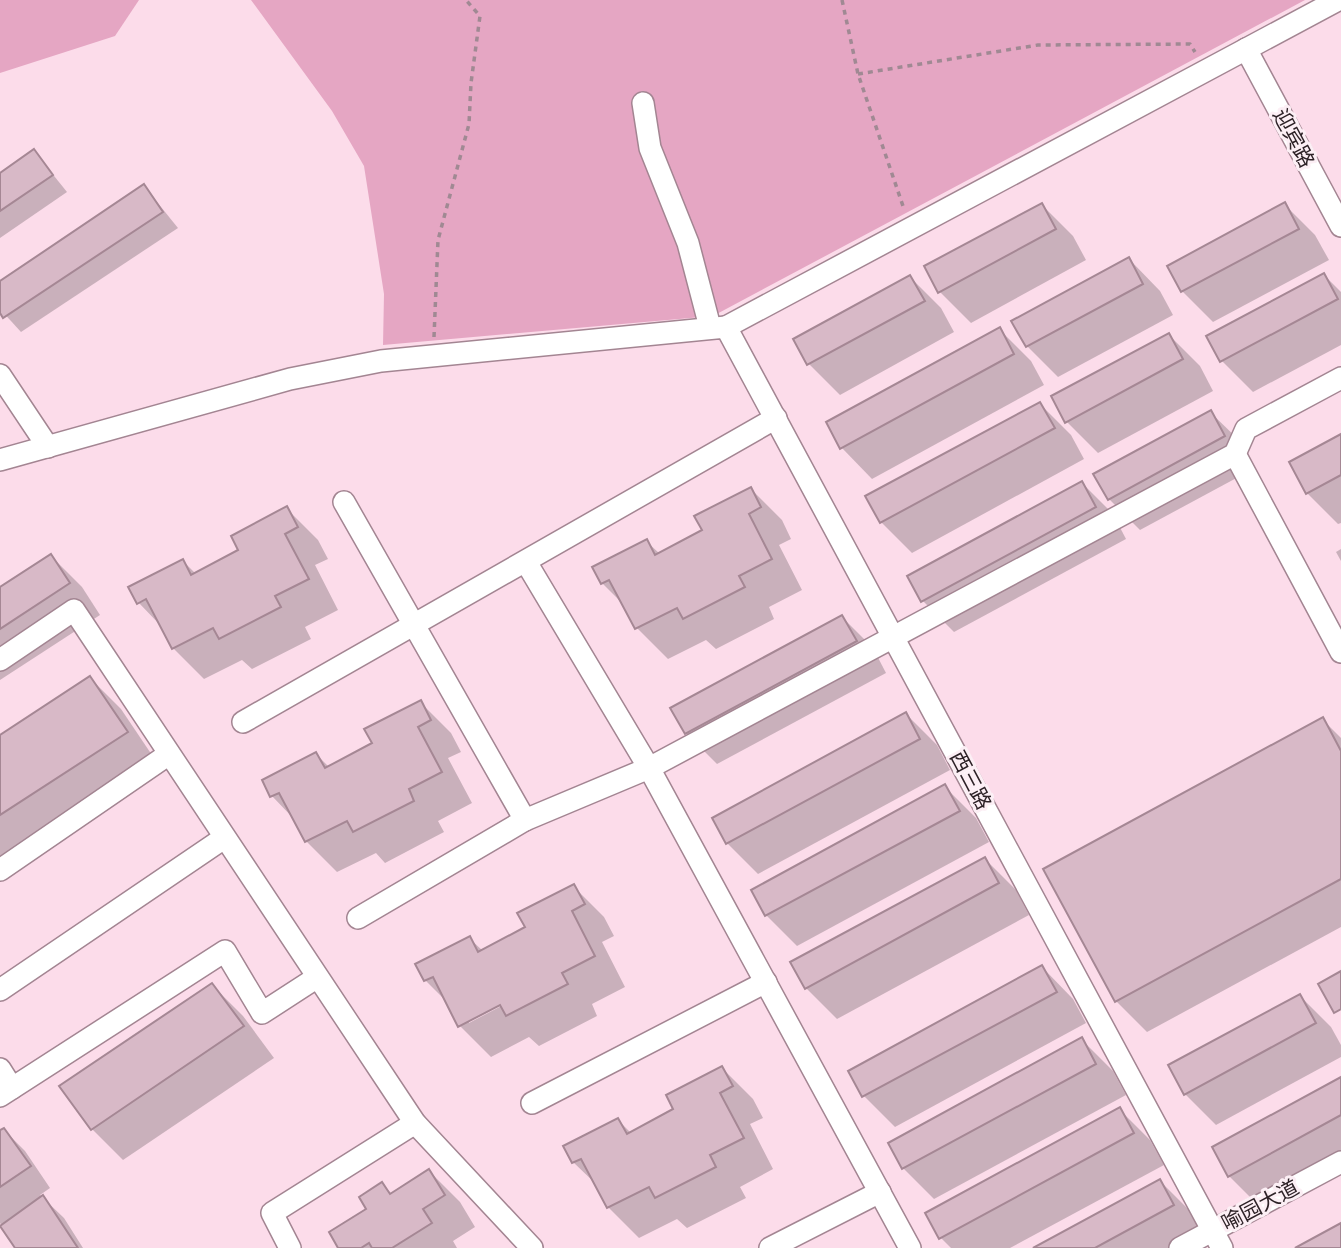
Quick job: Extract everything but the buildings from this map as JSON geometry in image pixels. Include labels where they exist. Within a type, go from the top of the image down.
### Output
[{"type":"street","points":[[0,460],[290,379],[381,361],[718,327],[911,229],[1338,0]]},
{"type":"street","name":"迎宾路","points":[[1246,49],[1341,226]]},
{"type":"street","name":"西三路","points":[[643,103],[650,148],[718,327],[776,418],[1217,1239]]},
{"type":"street","points":[[0,375],[48,447]]},
{"type":"street","points":[[358,918],[524,820],[649,768],[1235,454],[1246,429],[1341,378]]},
{"type":"street","points":[[243,722],[776,418]]},
{"type":"street","points":[[1235,454],[1341,652]]},
{"type":"street","points":[[344,502],[524,820]]},
{"type":"street","points":[[526,562],[649,768],[911,1248]]},
{"type":"street","points":[[0,660],[74,610],[316,978],[415,1123],[532,1248]]},
{"type":"street","points":[[0,870],[169,754]]},
{"type":"street","points":[[0,990],[224,838]]},
{"type":"street","points":[[0,1069],[6,1092],[225,951],[262,1013],[316,978]]},
{"type":"street","points":[[532,1103],[766,982]]},
{"type":"street","points":[[290,1248],[272,1213],[415,1123]]},
{"type":"street","name":"喻园大道","points":[[1180,1248],[1217,1239],[1341,1162]]},
{"type":"street","points":[[770,1248],[880,1192]]},
{"type":"path","points":[[434,356],[433,291],[438,240],[469,124],[471,83],[479,43],[480,16],[466,0]]},
{"type":"path","points":[[842,0],[858,74],[911,229]]},
{"type":"path","points":[[858,74],[1038,45],[1066,44],[1190,44],[1206,70]]},
{"type":"shaded area","points":[[0,0],[139,0],[115,36],[0,73]]},
{"type":"shaded area","points":[[251,0],[1305,0],[713,316],[383,345],[384,294],[364,166],[332,111]]}]
